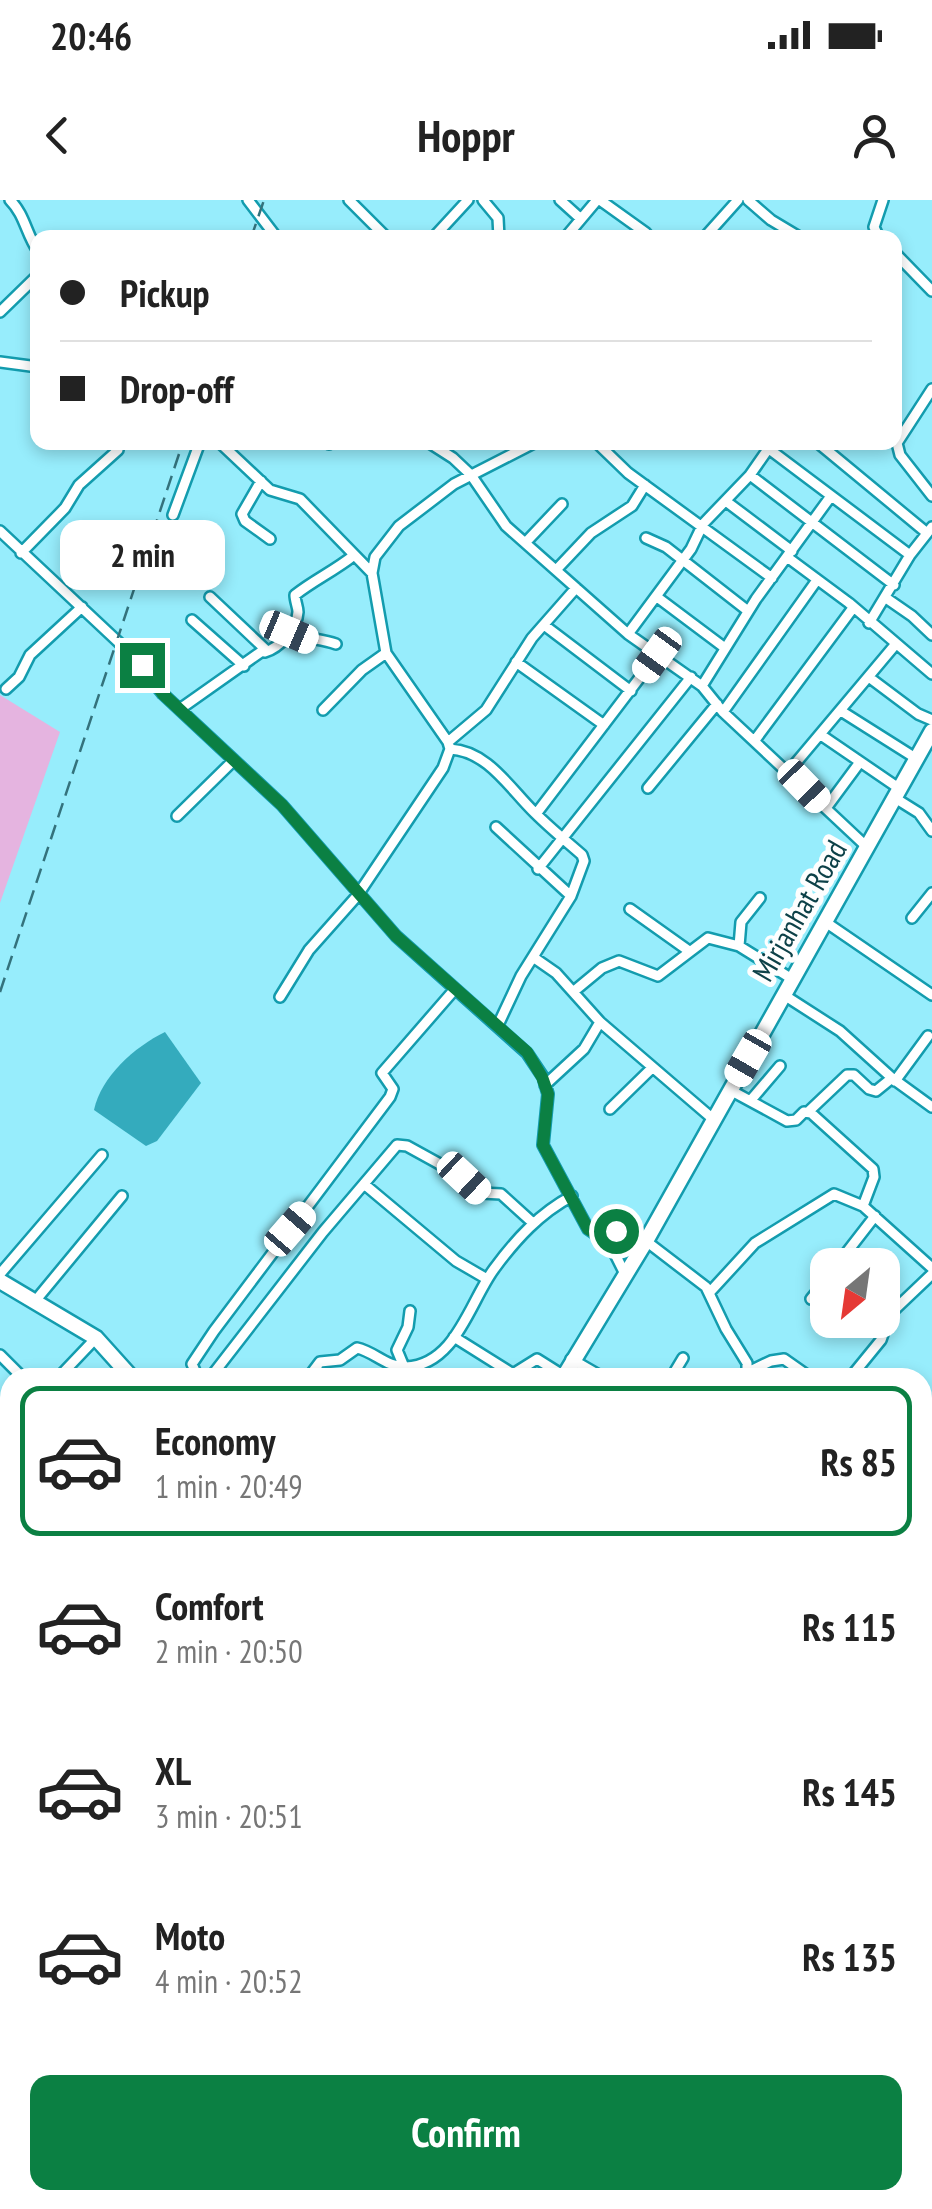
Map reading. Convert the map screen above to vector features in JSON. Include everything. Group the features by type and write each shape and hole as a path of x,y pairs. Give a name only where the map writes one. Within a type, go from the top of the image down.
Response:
{"main road":[{"name":"Mirjanhat Road","path":"568,1368 646,1241 824,920 924,752 932,730"},
{"path":"3,1280 96,1338 123,1368"}],"street":[{"path":"10,200 22,214 30,238"},
{"path":"248,200 269,230"},
{"path":"349,200 379,230"},
{"path":"440,230 468,200"},
{"path":"483,200 498,218 499,230"},
{"path":"560,200 581,219"},
{"path":"572,230 599,200 642,230"},
{"path":"711,230 738,200"},
{"path":"748,200 786,230"},
{"path":"875,230 883,200"},
{"path":"902,261 932,291"},
{"path":"0,312 30,284"},
{"path":"0,362 30,366"},
{"path":"902,437 932,389"},
{"path":"21,553 65,508 79,485 118,450"},
{"path":"173,515 197,450"},
{"path":"227,450 277,494 300,499 372,573"},
{"path":"441,450 471,475 502,520 628,634 702,686 720,708 868,848"},
{"path":"498,1026 533,957 571,896 584,861 504,778 473,755 449,745 386,653 372,573 375,557 399,526 471,475 520,450"},
{"path":"605,450 645,485 772,578"},
{"path":"628,634 683,560 702,527 768,450"},
{"path":"776,450 910,555"},
{"path":"827,450 929,530 869,623"},
{"path":"899,450 932,496"},
{"path":"750,475 894,585"},
{"path":"260,482 242,514 245,521 270,539"},
{"path":"556,570 591,532 632,506 645,485"},
{"path":"702,686 748,611 832,496"},
{"path":"726,502 895,645 930,669"},
{"path":"526,542 562,504"},
{"path":"0,530 142,665 163,694 282,805 357,896 396,936 527,1052 545,1085 548,1105 543,1145 588,1229 606,1240 626,1276"},
{"path":"646,538 666,547 748,611"},
{"path":"180,709 264,652 275,649 297,614 295,595 353,556"},
{"path":"648,788 720,708 817,580"},
{"path":"280,998 309,950 357,896 442,768 449,745 486,710 516,662 576,588"},
{"path":"210,597 264,646 264,652"},
{"path":"656,597 725,648"},
{"path":"886,598 932,635"},
{"path":"6,689 30,655 82,607"},
{"path":"755,740 852,608"},
{"path":"192,620 244,666"},
{"path":"544,625 631,691"},
{"path":"289,632 312,641 336,644"},
{"path":"790,771 895,645"},
{"path":"324,710 362,670 386,653"},
{"path":"536,814 657,655"},
{"path":"516,662 604,726"},
{"path":"538,869 691,677"},
{"path":"870,678 932,720"},
{"path":"841,710 924,752"},
{"path":"821,736 897,793 932,831"},
{"path":"177,816 233,761"},
{"path":"826,808 860,762"},
{"path":"496,828 571,896"},
{"path":"912,918 932,893"},
{"path":"739,946 742,922 760,898"},
{"path":"630,909 688,951"},
{"path":"824,920 932,996"},
{"path":"573,992 609,964 625,962 658,976 708,938 739,946 792,980"},
{"path":"533,957 556,973 600,1022 713,1119"},
{"path":"193,1368 275,1247 390,1097 393,1089 382,1074 456,989"},
{"path":"784,994 840,1031 894,1080 932,1107"},
{"path":"545,1085 584,1050 600,1022"},
{"path":"730,1090 786,1121 796,1120 847,1075 854,1075 872,1091 880,1089 894,1080 928,1036"},
{"path":"752,1100 780,1066"},
{"path":"610,1109 652,1068"},
{"path":"808,1112 872,1169 874,1177 863,1206"},
{"path":"218,1368 364,1184 401,1144 464,1178 480,1193 501,1194 533,1222"},
{"path":"0,1300 3,1280 102,1154"},
{"path":"364,1184 456,1261 487,1279"},
{"path":"710,1292 756,1242 831,1195 842,1195 863,1206 932,1271 890,1314 881,1340 858,1368"},
{"path":"36,1300 122,1196"},
{"path":"316,1368 320,1362 340,1360 357,1348 394,1366 433,1358 454,1337 487,1279 533,1222 572,1196"},
{"path":"850,1248 874,1216"},
{"path":"606,1240 620,1230 646,1241 710,1292 747,1368"},
{"path":"404,1367 397,1350 408,1328 410,1311"},
{"path":"454,1337 503,1368"},
{"path":"68,1368 96,1338"},
{"path":"676,1368 682,1358"},
{"path":"523,1368 537,1359 550,1368"},
{"path":"572,1359 587,1368"},
{"path":"759,1368 771,1361 784,1360 796,1368"}],"shaded area":[{"path":"0,695 60,732 0,903"},
{"path":"165,1032 201,1083 157,1141 146,1146 94,1110 104,1086 120,1064"}],"railway":[{"path":"254,230 264,200"},
{"path":"0,992 180,450"}],"route":[{"path":"142,665 163,694 282,805 357,896 396,936 527,1052 548,1094 543,1145 588,1229 606,1240 616,1231"}]}
